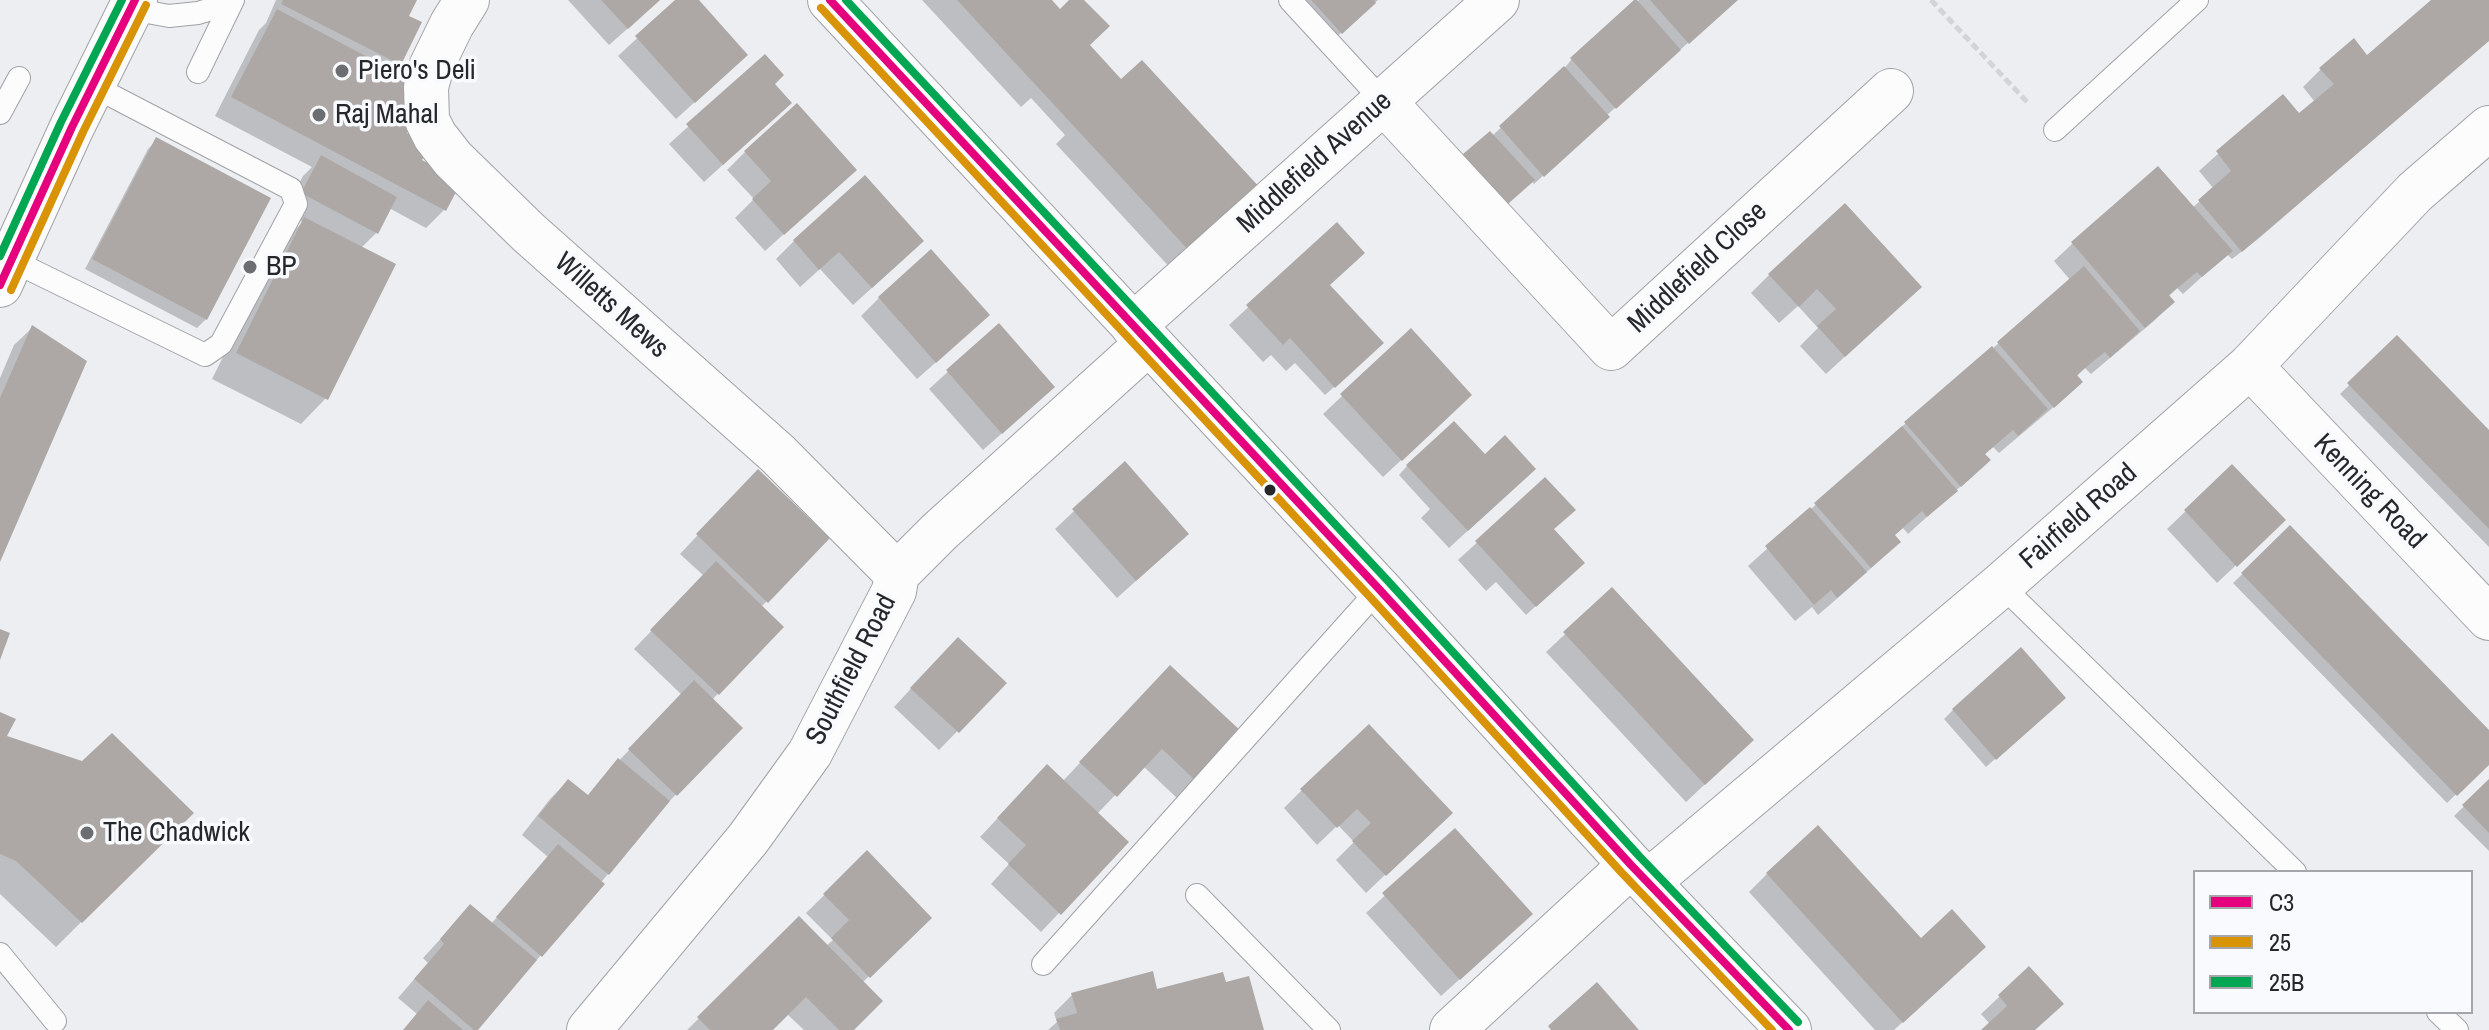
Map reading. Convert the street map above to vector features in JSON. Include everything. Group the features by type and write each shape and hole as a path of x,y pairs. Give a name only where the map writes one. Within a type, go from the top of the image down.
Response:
{"street":[{"name":"Willetts Mews","path":"467,0 432,65 426,87 427,120 435,136 453,159 519,223 778,454 897,574"},
{"path":"830,0 1379,589 1639,874 1789,1030"},
{"name":"Middlefield Avenue","path":"1141,335 1383,101 1497,0"},
{"path":"6,272 133,4"},
{"name":"Middlefield Close","path":"1383,101 1611,348 1891,91"},
{"name":"Fairfield Road","path":"1452,1030 1639,874 2001,585 2250,366 2415,192 2484,142"},
{"name":"Southfield Road","path":"589,1030 748,839 803,764 894,591 897,574 1141,335"},
{"name":"Kenning Road","path":"2250,366 2489,618"}],"lane":[{"path":"133,4 169,16 198,13 215,8 226,0"},
{"path":"198,72 233,0"},
{"path":"1290,0 1383,101"},
{"path":"2055,130 2197,0"},
{"path":"0,113 19,78"},
{"path":"6,272 205,355 221,344 296,204 291,189 93,86"},
{"path":"2001,585 2293,870"},
{"path":"1043,964 1379,589"},
{"path":"1197,895 1329,1030"},
{"path":"0,954 55,1021"},
{"path":"2440,1014 2457,1030"}],"path":[{"path":"1931,0 2055,130"}],"building":[{"path":"283,0 417,0 409,16 422,22 401,65 281,4"},
{"path":"601,0 660,0 628,29"},
{"path":"675,0 699,0 748,55 695,103 635,36"},
{"path":"957,0 1052,0 1060,9 1069,0 1084,0 1110,26 1090,45 1121,79 1142,60 1263,191 1193,255"},
{"path":"1311,0 1374,0 1376,3 1342,34"},
{"path":"1634,0 1681,50 1616,109 1570,58"},
{"path":"1650,0 1738,0 1689,44"},
{"path":"2431,0 2489,0 2489,41 2242,252 2198,200 2231,171 2216,151 2283,94 2299,113 2334,84 2319,68 2354,38 2367,55"},
{"path":"277,9 430,90 407,133 430,146 422,160 462,181 446,211 231,97"},
{"path":"765,54 784,75 775,84 792,103 723,165 686,124"},
{"path":"1564,66 1610,117 1544,177 1499,126"},
{"path":"797,103 857,170 784,235 752,199 771,181 744,151"},
{"path":"1490,131 1535,180 1500,211 1456,160"},
{"path":"156,137 271,198 207,320 92,259"},
{"path":"321,155 397,197 378,234 301,193"},
{"path":"2158,166 2233,251 2202,277 2197,272 2169,295 2175,302 2145,328 2071,242"},
{"path":"865,175 924,241 872,288 839,252 819,270 793,240"},
{"path":"1845,203 1922,287 1845,357 1817,326 1836,309 1817,289 1799,307 1768,274"},
{"path":"304,217 396,264 328,400 236,353"},
{"path":"1337,222 1365,253 1330,285 1384,343 1335,388 1290,338 1283,345 1246,305"},
{"path":"931,249 990,315 936,363 878,297"},
{"path":"2084,266 2140,331 2110,358 2105,352 2077,375 2083,382 2054,408 1997,342"},
{"path":"999,323 1055,387 1002,434 946,370"},
{"path":"32,325 87,361 0,562 0,398"},
{"path":"1411,328 1472,395 1402,461 1340,394"},
{"path":"2397,335 2489,430 2489,529 2347,383"},
{"path":"1992,346 2048,409 2018,436 2013,430 1985,454 1991,460 1961,487 1904,422"},
{"path":"1454,421 1485,454 1505,435 1536,469 1468,531 1406,465"},
{"path":"1902,426 1958,491 1927,517 1922,511 1895,535 1901,542 1871,568 1814,503"},
{"path":"1125,461 1189,534 1136,581 1072,509"},
{"path":"2232,464 2286,520 2237,567 2184,510"},
{"path":"758,469 830,538 768,603 696,534"},
{"path":"1545,477 1576,510 1554,529 1585,563 1536,607 1475,541"},
{"path":"1810,507 1867,572 1837,598 1831,590 1814,605 1765,546"},
{"path":"2290,525 2489,730 2489,765 2457,796 2241,573"},
{"path":"716,561 784,627 719,695 650,630"},
{"path":"1612,587 1754,740 1705,785 1563,632"},
{"path":"0,629 10,633 0,660"},
{"path":"958,637 1007,683 959,733 910,688"},
{"path":"2021,647 2066,698 1996,760 1952,709"},
{"path":"1170,665 1243,733 1197,782 1162,749 1117,797 1079,762"},
{"path":"694,680 743,728 677,796 628,749"},
{"name":"The Chadwick","path":"0,712 16,719 7,736 82,761 112,733 194,813 82,923 16,861 0,854"},
{"path":"1369,724 1453,813 1386,876 1352,841 1371,823 1357,809 1337,828 1300,789"},
{"path":"618,758 670,801 609,875 538,816 568,779 588,795"},
{"path":"1047,764 1129,842 1061,915 1008,864 1026,845 997,818"},
{"path":"2489,779 2489,833 2462,805"},
{"path":"1818,825 1921,938 1952,909 1986,947 1903,1023 1766,873"},
{"path":"1455,828 1533,914 1460,980 1382,893"},
{"path":"558,844 605,884 542,957 496,917"},
{"path":"867,850 932,918 870,978 831,938 849,920 823,894"},
{"path":"470,904 537,960 478,1030 474,1030 414,979 444,944 440,939"},
{"path":"799,916 883,1001 854,1030 839,1030 806,997 773,1030 710,1030 697,1017"},
{"path":"2029,966 2064,1004 2035,1030 1981,1030 2007,1006 1998,995"},
{"path":"1153,971 1157,989 1223,972 1226,982 1249,976 1264,1030 1060,1030 1056,1019 1077,1013 1071,993"},
{"path":"1597,982 1639,1030 1551,1030 1548,1026"},
{"path":"428,1000 463,1030 403,1030"}],"transit line":[{"name":"25B","path":"0,256 61,122 122,0"},
{"name":"C3","path":"0,285 72,127 135,0"},
{"name":"C3","path":"830,0 1379,589 1631,865 1789,1030"},
{"name":"25B","path":"846,0 1388,581 1640,857 1798,1022"},
{"name":"25","path":"11,290 83,132 146,5"},
{"name":"25","path":"821,8 1370,597 1622,873 1772,1030"}],"place":[{"name":"Piero's Deli","path":"342,71"},
{"name":"Raj Mahal","path":"319,115"},
{"name":"BP","path":"250,267"},
{"name":"The Chadwick","path":"87,833"}]}
